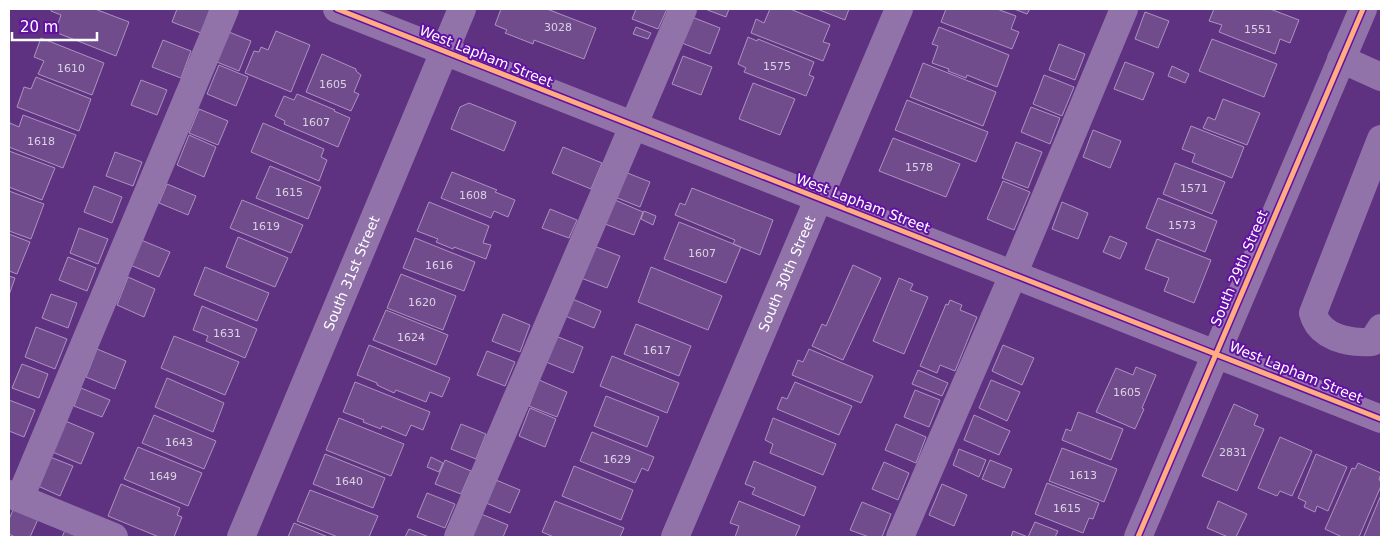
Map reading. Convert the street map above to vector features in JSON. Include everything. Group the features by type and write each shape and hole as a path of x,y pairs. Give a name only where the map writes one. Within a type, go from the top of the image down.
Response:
{"street":[{"path":"114,537 15,496 225,9"},
{"name":"West Lapham Street","path":"337,9 634,127 1216,352 1381,418"},
{"name":"South 31st Street","path":"241,537 462,9"},
{"path":"458,537 683,9"},
{"name":"South 30th Street","path":"675,537 899,9"},
{"path":"900,537 1013,275 1124,9"},
{"name":"South 29th Street","path":"1138,537 1363,9"},
{"path":"1341,59 1381,77"},
{"path":"1381,139 1313,314 1318,325 1334,336 1355,342 1372,342 1381,328"}],"building":[{"path":"51,9 95,9 129,22 116,56 55,32 61,15 51,11"},
{"path":"177,9 210,9 201,33 172,22"},
{"path":"501,9 547,9 596,28 584,59 534,40 533,44 505,33 507,30 495,25"},
{"path":"636,9 667,9 658,29 632,19"},
{"path":"705,9 729,9 726,17"},
{"path":"770,9 790,9 830,25 823,42 830,44 823,61 751,33 756,19 764,23"},
{"path":"817,9 849,9 845,20"},
{"path":"946,9 997,9 1016,16 1011,29 1019,32 1012,49 941,22"},
{"path":"1014,9 1030,9 1027,14"},
{"path":"1214,9 1270,9 1299,20 1290,43 1280,39 1275,54 1219,32 1222,25 1209,21"},
{"path":"1145,12 1169,21 1158,48 1135,39"},
{"path":"692,17 720,28 710,54 682,43"},
{"path":"636,27 651,33 648,39 633,34"},
{"path":"939,27 1009,55 997,87 967,75 966,78 932,63 938,46 932,44"},
{"path":"276,31 310,45 291,92 245,73 254,51 259,52 261,47 268,50"},
{"path":"229,32 251,41 239,71 217,62"},
{"path":"748,37 757,41 758,39 814,62 809,75 814,77 806,96 744,72 746,68 738,64"},
{"path":"41,38 104,63 92,95 38,74 44,61 34,57"},
{"path":"1212,39 1277,64 1264,97 1199,71"},
{"path":"163,40 191,51 181,78 152,67"},
{"path":"1059,44 1085,54 1075,80 1049,70"},
{"path":"322,54 356,69 361,75 354,92 359,94 351,111 306,92"},
{"path":"683,56 712,67 701,95 672,84"},
{"path":"1125,62 1154,73 1143,100 1114,89"},
{"path":"923,63 996,92 983,126 910,97"},
{"path":"219,65 248,77 236,106 207,94"},
{"path":"1172,66 1189,74 1185,83 1168,76"},
{"path":"1044,75 1074,87 1062,116 1033,104"},
{"path":"36,77 91,99 79,131 17,107 24,87 31,89"},
{"path":"141,80 167,90 157,115 131,105"},
{"path":"753,83 795,99 780,135 739,119"},
{"path":"297,94 350,118 338,147 284,124 285,121 275,116 284,96 294,100"},
{"path":"1223,99 1260,113 1247,145 1203,128 1208,117 1215,120"},
{"path":"907,100 988,132 976,162 895,130"},
{"path":"469,103 516,122 504,151 451,129 460,107"},
{"path":"1031,107 1060,118 1050,144 1021,132"},
{"path":"199,109 228,121 218,145 189,133"},
{"path":"23,115 76,135 63,168 9,147 10,123 19,127"},
{"path":"263,123 324,149 321,157 327,160 319,181 251,152"},
{"path":"1191,126 1244,147 1232,178 1192,162 1195,154 1182,149"},
{"path":"1093,130 1121,141 1110,168 1083,157"},
{"path":"189,135 216,147 204,177 177,165"},
{"path":"893,138 960,164 946,197 879,171"},
{"path":"1016,142 1042,152 1028,188 1002,178"},
{"path":"563,147 602,163 591,189 552,173"},
{"path":"9,151 55,168 42,200 9,187"},
{"path":"115,152 142,162 133,186 106,176"},
{"path":"1175,163 1225,182 1212,214 1163,194"},
{"path":"270,166 321,187 308,219 256,198"},
{"path":"452,172 497,190 495,192 515,200 508,217 494,211 491,218 441,198"},
{"path":"625,172 650,182 640,207 615,197"},
{"path":"1003,181 1030,192 1014,230 987,219"},
{"path":"167,184 196,196 188,215 159,203"},
{"path":"94,186 122,197 112,223 84,212"},
{"path":"692,188 773,220 760,255 733,244 735,240 675,215 680,203 685,205"},
{"path":"9,191 44,204 31,239 9,231"},
{"path":"1158,198 1217,221 1205,252 1146,228"},
{"path":"242,200 303,225 291,253 230,228"},
{"path":"615,200 643,212 634,235 605,224"},
{"path":"429,202 489,226 483,243 491,245 486,259 454,247 453,249 436,242 438,239 417,231"},
{"path":"1062,202 1088,213 1078,239 1052,229"},
{"path":"550,209 577,220 569,238 542,228"},
{"path":"644,211 656,216 653,225 641,219"},
{"path":"679,222 741,247 726,283 664,259"},
{"path":"79,228 108,239 98,264 70,253"},
{"path":"9,234 30,242 17,274 9,271"},
{"path":"1110,236 1127,243 1120,259 1103,252"},
{"path":"238,237 288,258 275,287 226,267"},
{"path":"415,238 475,262 464,291 403,268"},
{"path":"1157,239 1211,260 1194,303 1164,291 1169,278 1145,269"},
{"path":"141,240 170,252 159,277 130,265"},
{"path":"594,246 620,256 607,288 581,278"},
{"path":"68,257 96,268 87,291 59,280"},
{"path":"853,265 881,278 843,360 812,346 822,324 826,326"},
{"path":"205,267 269,293 257,321 194,295"},
{"path":"651,267 722,296 708,330 638,302"},
{"path":"401,274 456,296 443,330 387,308"},
{"path":"9,276 15,278 9,295"},
{"path":"128,277 155,289 144,317 117,305"},
{"path":"899,278 913,284 910,290 928,297 904,354 873,341"},
{"path":"51,294 77,303 68,328 42,318"},
{"path":"570,298 601,311 594,328 563,315"},
{"path":"950,300 962,305 960,310 977,317 955,371 940,365 937,373 920,366 946,304 948,305"},
{"path":"202,306 257,329 245,358 206,341 208,336 193,330"},
{"path":"386,310 448,335 436,365 373,340"},
{"path":"503,314 530,325 520,352 492,341"},
{"path":"636,324 691,346 679,376 624,354"},
{"path":"36,327 67,339 55,369 25,357"},
{"path":"174,336 239,362 225,395 161,368"},
{"path":"556,336 583,347 573,373 546,362"},
{"path":"369,345 450,378 442,397 430,392 426,402 396,390 394,393 377,385 377,383 357,375"},
{"path":"1003,345 1034,358 1022,385 992,371"},
{"path":"97,349 126,361 115,389 86,377"},
{"path":"809,349 873,376 861,403 792,375 798,360 803,362"},
{"path":"487,351 515,362 505,386 477,375"},
{"path":"612,356 679,383 667,413 600,386"},
{"path":"22,364 48,374 39,398 12,388"},
{"path":"1136,367 1156,375 1135,429 1096,412 1116,368 1133,375"},
{"path":"918,370 948,383 942,396 912,384"},
{"path":"167,378 224,403 213,432 155,407"},
{"path":"539,380 567,392 557,417 529,406"},
{"path":"991,380 1020,392 1007,421 979,408"},
{"path":"355,382 430,412 423,430 411,425 406,436 382,426 381,429 343,412"},
{"path":"795,382 852,406 839,435 777,409 782,397 787,399"},
{"path":"81,388 110,400 102,417 74,406"},
{"path":"915,390 940,400 929,427 904,417"},
{"path":"606,396 659,417 647,447 594,426"},
{"path":"9,400 35,410 24,437 9,431"},
{"path":"1234,404 1258,415 1254,425 1264,429 1237,491 1202,476"},
{"path":"530,408 556,419 545,447 519,436"},
{"path":"1078,412 1123,429 1111,460 1062,440 1066,429 1071,431"},
{"path":"154,415 216,441 204,469 142,443"},
{"path":"974,415 1010,431 999,455 964,440"},
{"path":"339,418 404,444 391,476 326,450"},
{"path":"773,418 836,444 823,475 770,453 773,444 765,440"},
{"path":"63,420 94,433 81,464 50,451"},
{"path":"461,424 486,434 476,459 451,449"},
{"path":"896,424 926,437 916,463 885,450"},
{"path":"592,432 654,457 648,471 642,468 635,483 580,461"},
{"path":"1280,437 1312,451 1292,496 1280,491 1277,496 1258,488"},
{"path":"138,447 202,473 188,506 124,479"},
{"path":"1062,448 1117,469 1104,502 1049,481"},
{"path":"959,449 986,460 979,477 953,465"},
{"path":"325,454 385,478 373,508 313,484"},
{"path":"1316,454 1347,467 1328,511 1317,506 1315,512 1304,507 1306,502 1298,498"},
{"path":"50,457 73,466 60,496 38,486"},
{"path":"431,457 443,463 439,472 427,467"},
{"path":"445,460 471,471 461,494 435,484"},
{"path":"990,460 1012,469 1004,488 982,479"},
{"path":"754,461 816,487 804,516 752,494 755,488 745,484"},
{"path":"884,462 909,473 898,500 872,489"},
{"path":"1358,463 1381,473 1379,480 1381,481 1381,486 1359,537 1342,537 1325,529 1352,468 1355,469"},
{"path":"574,466 633,490 621,520 562,496"},
{"path":"496,480 520,490 510,513 486,503"},
{"path":"1047,483 1099,503 1093,519 1089,518 1083,533 1035,514"},
{"path":"121,484 180,508 177,515 182,517 174,537 159,537 108,516"},
{"path":"942,484 967,495 954,526 929,515"},
{"path":"310,490 378,516 369,537 338,537 297,521"},
{"path":"427,493 455,504 445,528 417,517"},
{"path":"1381,495 1381,537 1366,537 1364,536"},
{"path":"555,501 624,528 620,537 554,537 542,532"},
{"path":"739,501 800,526 795,537 735,537 739,526 730,523"},
{"path":"1218,501 1247,514 1236,537 1228,537 1207,528"},
{"path":"862,502 891,514 882,537 869,537 850,530"},
{"path":"15,506 39,517 30,537 15,537 9,534 9,519"},
{"path":"481,514 508,525 503,537 472,537"},
{"path":"1035,522 1058,531 1055,537 1028,537"},
{"path":"294,523 328,537 288,537"},
{"path":"66,528 86,537 62,537"},
{"path":"409,529 429,537 405,537"},
{"path":"1013,531 1028,537 1011,537"}],"cycle path":[{"path":"337,9 1381,419"},
{"path":"1138,537 1363,9"}]}
